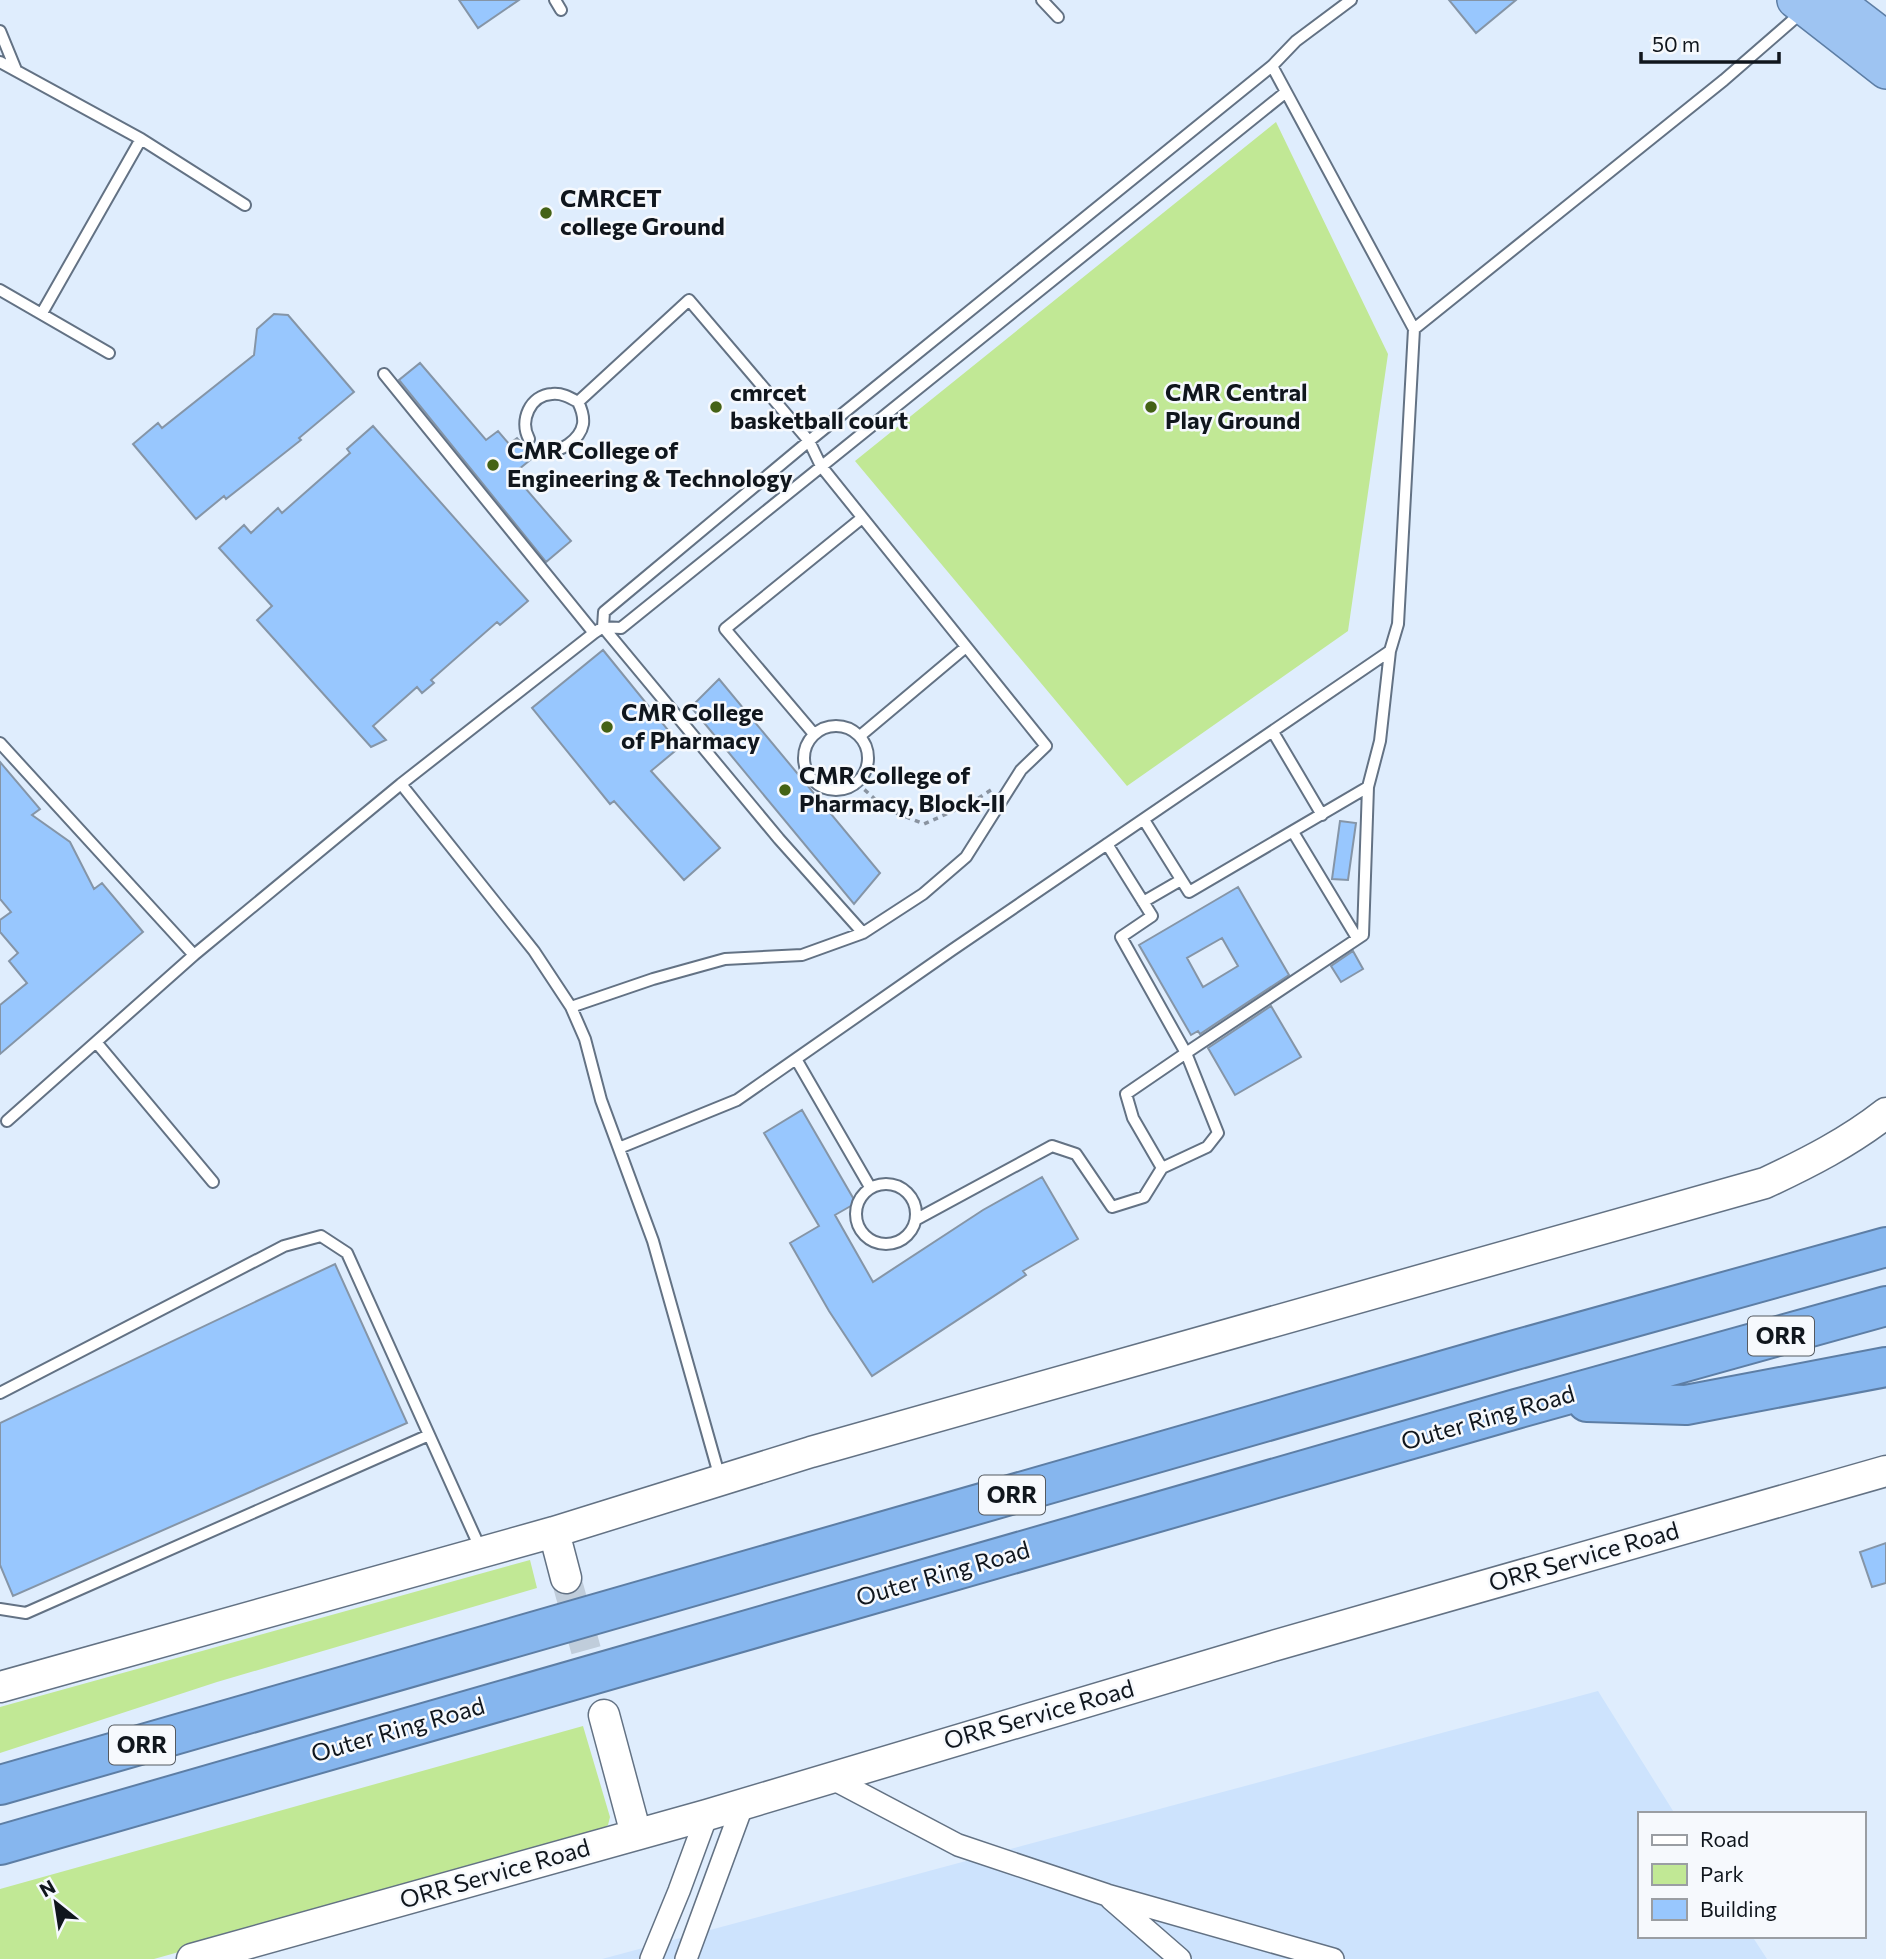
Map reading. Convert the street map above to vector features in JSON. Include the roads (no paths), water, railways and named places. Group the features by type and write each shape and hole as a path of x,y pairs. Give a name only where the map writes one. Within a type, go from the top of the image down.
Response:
{"highway":[{"path":"1812,3 1886,39"},
{"path":"1812,3 1886,71"},
{"name":"ORR","path":"0,1785 1501,1354 1886,1247"},
{"name":"Outer Ring Road","path":"0,1845 1886,1306"},
{"path":"1546,1401 1686,1405 1886,1367"}],"main road":[{"path":"0,1687 482,1553 863,1437 1765,1183 1858,1135 1886,1113"},
{"name":"ORR Service Road","path":"192,1959 707,1815 1273,1646 1886,1471"},
{"path":"554,1532 566,1578"},
{"path":"604,1715 636,1834"}],"street":[{"path":"829,1777 958,1845 1107,1895 1333,1959"},
{"path":"686,1959 743,1804"},
{"path":"651,1959 707,1815"},
{"path":"1107,1895 1180,1959"}],"lane":[{"path":"1042,0 1058,17"},
{"path":"599,630 604,612 809,441 1272,66 1296,41 1351,0"},
{"path":"1414,329 1724,80 1812,3"},
{"path":"0,31 16,70"},
{"path":"0,62 141,139 245,205"},
{"path":"1162,1168 1133,1118 1126,1094 1363,934 1368,787 1380,741 1390,651 1398,624 1414,329 1272,66"},
{"path":"8,1121 194,955 401,784 599,630 621,628 1286,92"},
{"path":"42,313 141,139"},
{"path":"0,290 109,353"},
{"path":"571,1007 653,979 725,959 802,955 863,933 923,894 966,857 1021,770 1046,746 821,466 809,441 689,300 578,402"},
{"path":"384,374 599,630 863,933"},
{"path":"529,439 523,424 526,414 541,398 549,393 565,394 578,402 583,423 579,433 562,448 553,452 545,451"},
{"path":"814,734 725,629 862,518"},
{"path":"860,736 966,647"},
{"path":"619,1148 737,1100 1390,651"},
{"path":"829,726 845,727 860,736 867,751 866,768 857,783 841,790 825,789 811,780 804,765 805,748 814,734 829,726"},
{"path":"1273,732 1322,815"},
{"path":"0,743 194,955"},
{"path":"401,784 534,951 571,1007 585,1039 601,1100 653,1241 721,1480"},
{"path":"1144,820 1189,892 1368,787"},
{"path":"1293,832 1357,938"},
{"path":"917,1219 915,1201 904,1188 887,1183 870,1187 858,1200 855,1218 862,1234 877,1244 894,1244 909,1234 917,1219 1052,1146 1076,1154 1112,1207 1144,1197 1162,1168 1207,1147 1218,1133 1186,1053 1121,937 1152,915 1107,844"},
{"path":"1143,902 1181,880"},
{"path":"96,1042 213,1182"},
{"path":"796,1059 870,1187"},
{"path":"0,1393 284,1246 321,1236 347,1253 482,1553"},
{"path":"0,1609 26,1613 429,1435"}],"tunnel":[{"path":"566,1578 604,1715"}],"place":[{"name":"CMRCET college Ground","path":"546,213"},
{"name":"cmrcet basketball court","path":"716,407"},
{"name":"CMR Central Play Ground","path":"1151,407"},
{"name":"CMR College of Engineering & Technology","path":"493,465"},
{"name":"CMR College of Pharmacy","path":"607,727"},
{"name":"CMR College of Pharmacy, Block-II","path":"785,790"}]}
